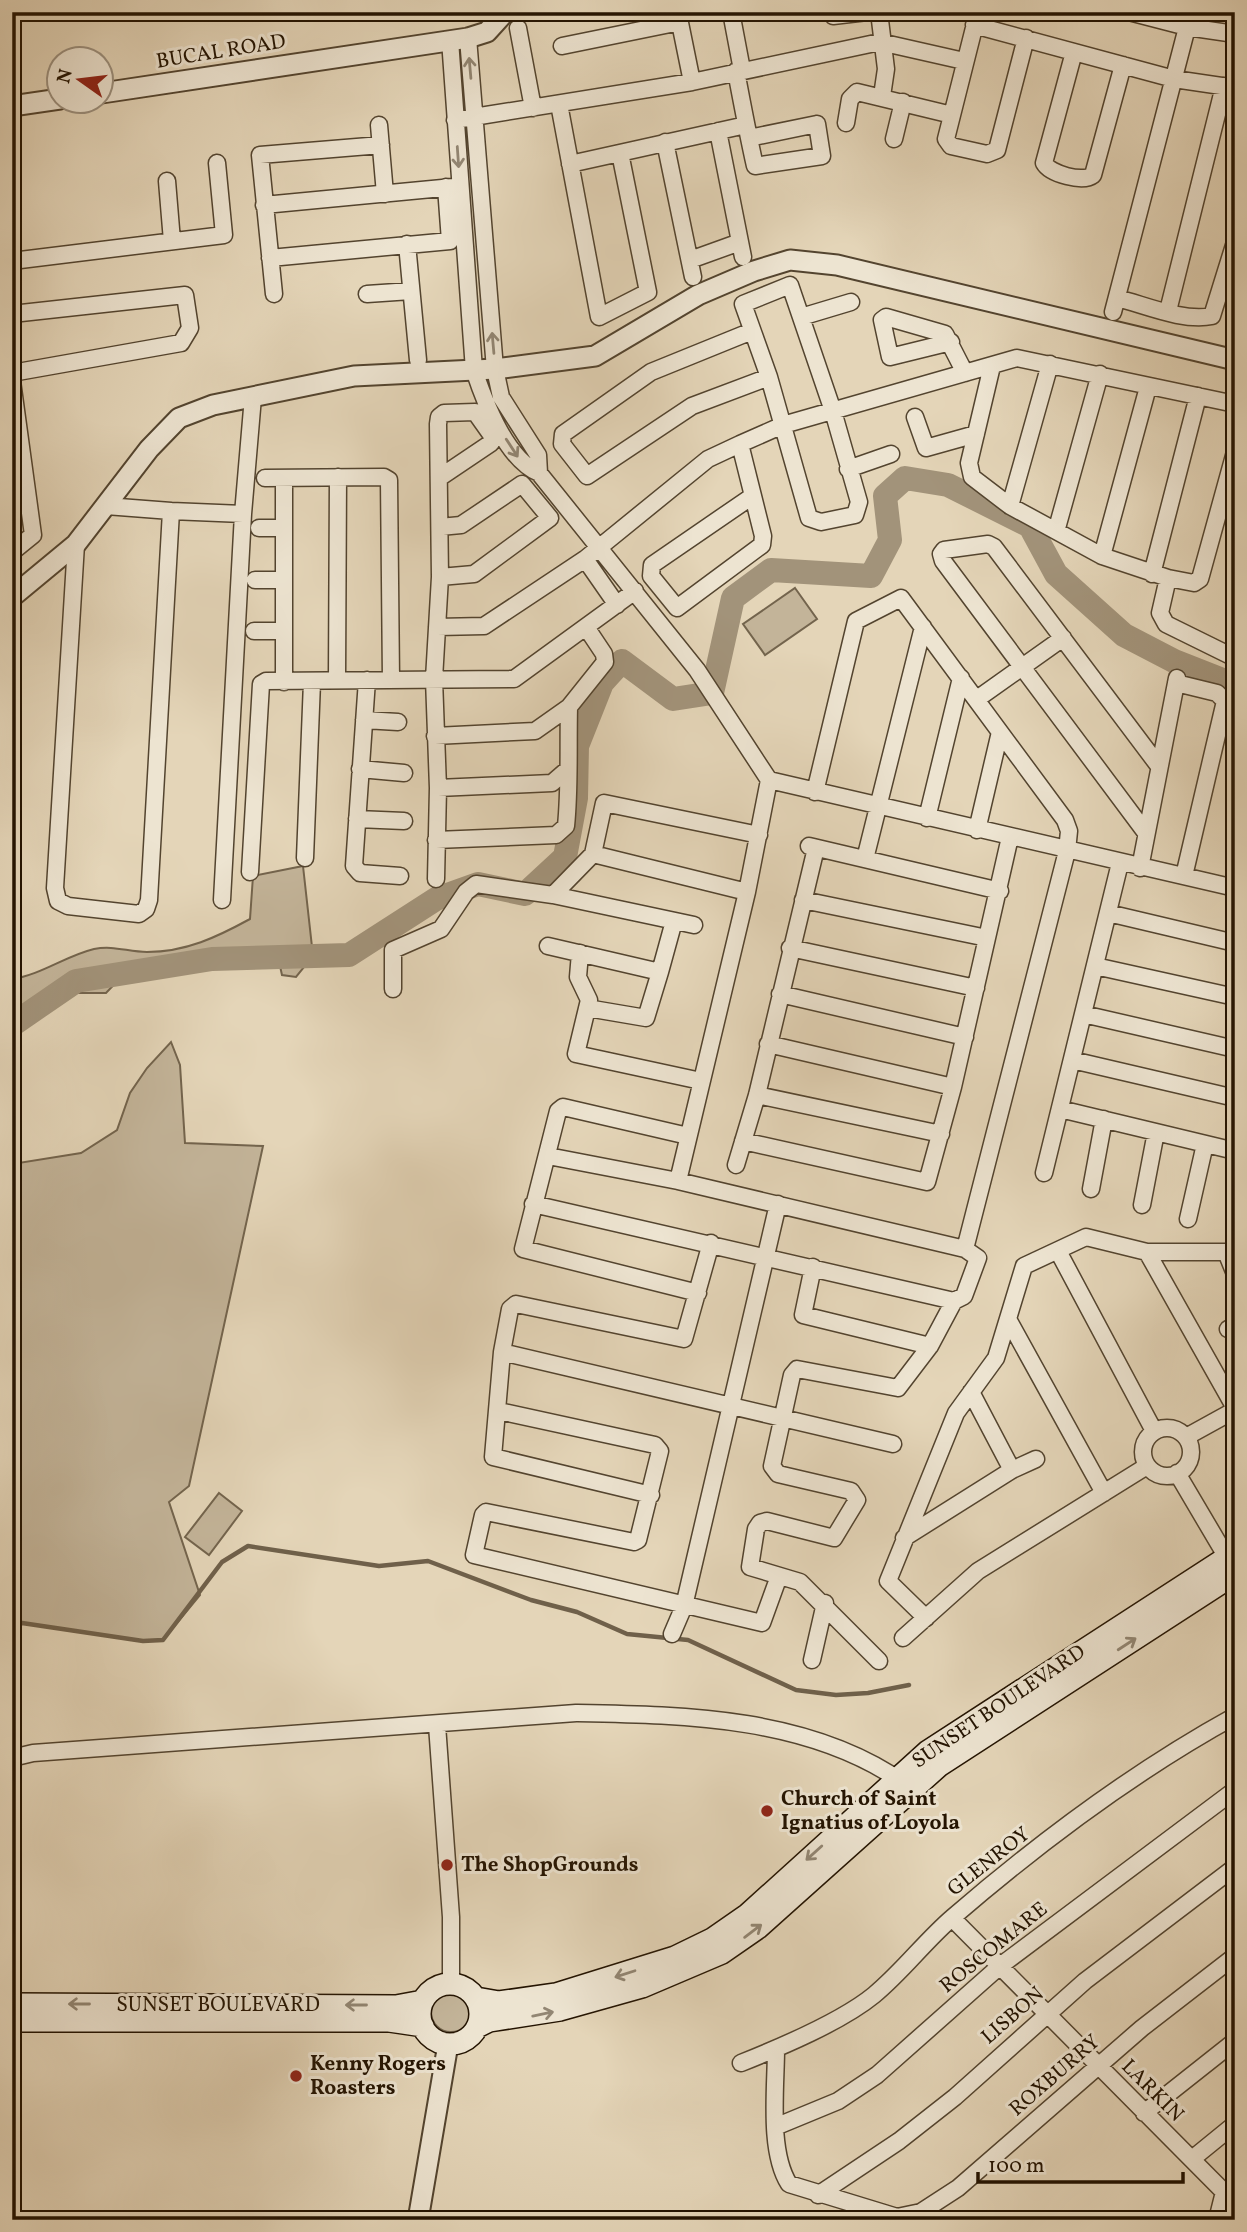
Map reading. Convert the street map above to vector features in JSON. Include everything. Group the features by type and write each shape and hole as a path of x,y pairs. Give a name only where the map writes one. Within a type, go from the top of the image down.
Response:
{"main road":[{"name":"SUNSET BOULEVARD","path":"477,2027 489,2021 560,2010 632,1990 682,1973 722,1953 758,1928 905,1783 928,1751 1232,1568"},
{"name":"SUNSET BOULEVARD","path":"476,1998 499,2002 556,1994 675,1957 712,1939 748,1914 905,1783"},
{"path":"451,1984 465,1988 476,1998 480,2012 477,2027 468,2038 449,2044 433,2039 423,2026 420,2013 423,2001 432,1990 451,1984"},
{"name":"SUNSET BOULEVARD","path":"12,2004 396,2006 423,2001"},
{"name":"SUNSET BOULEVARD","path":"12,2021 396,2021 423,2026"}],"street":[{"name":"BUCAL ROAD","path":"116,91 459,39 488,32 505,12"},
{"path":"570,164 718,131 748,131 817,124 822,156 755,166 748,131 731,12"},
{"path":"832,12 833,16 867,12"},
{"path":"878,12 886,72 883,96"},
{"path":"1134,13 1189,20 1235,34"},
{"path":"562,46 679,17 692,82"},
{"path":"1026,38 997,150 988,154 947,144 964,61 976,19 1026,38 1174,79 1229,87 1168,311"},
{"path":"1189,20 1115,305 1204,318 1212,316 1235,242"},
{"path":"518,28 533,108"},
{"path":"459,39 474,118 495,369 501,397 538,455 539,473"},
{"path":"270,258 450,240 459,39"},
{"path":"455,120 692,82 880,42 964,61"},
{"path":"1074,52 1044,163 1049,170 1083,179 1093,174 1123,65"},
{"path":"846,123 848,104 854,93 883,96 952,115"},
{"path":"12,106 46,101"},
{"path":"894,139 903,102"},
{"path":"559,104 599,317 648,292 620,153"},
{"path":"379,125 385,194"},
{"path":"665,142 691,268 741,249 718,131"},
{"path":"274,294 260,155 381,145"},
{"path":"12,261 224,235 217,163"},
{"path":"167,181 172,241"},
{"path":"264,205 480,184"},
{"path":"453,187 474,370 485,403 525,467 539,473 697,670 769,780 1140,868 1235,887"},
{"path":"407,244 418,360"},
{"path":"12,597 76,544 149,449 179,418 213,405 354,376 495,369 595,356 698,295 790,260 837,265 1235,360"},
{"path":"790,285 833,411 859,502 855,515 814,522 809,517 769,377 752,331 743,304 790,285"},
{"path":"368,294 411,291"},
{"path":"12,314 185,295 190,327 181,344 12,373"},
{"path":"801,317 851,302"},
{"path":"752,331 651,372 563,435 562,444 587,476 692,406 769,377"},
{"path":"951,342 965,373"},
{"path":"438,627 484,626 585,559 708,459 740,444 783,425 1017,358 1235,404"},
{"path":"1010,506 1050,364"},
{"path":"992,366 969,463 972,477 1010,506 1057,528 1102,556 1160,576 1194,583 1200,579 1235,452"},
{"path":"1057,528 1100,374"},
{"path":"12,381 19,483 33,535 12,552"},
{"path":"1102,556 1148,387"},
{"path":"1198,396 1160,576 1160,613 1166,624 1235,658"},
{"path":"222,900 243,514 253,397"},
{"path":"436,879 438,788 434,679 440,577 439,478 439,417 444,413 475,412 492,436 491,443 439,478"},
{"path":"915,417 926,448 976,434"},
{"path":"740,444 751,497 764,536 762,545 677,608 651,576 652,565 751,497"},
{"path":"848,469 891,453"},
{"path":"337,680 338,477"},
{"path":"265,478 384,477 389,480 391,680"},
{"path":"284,478 284,682"},
{"path":"440,527 461,525 522,484 550,519"},
{"path":"106,506 243,514"},
{"path":"440,577 474,574 550,519 569,510"},
{"path":"76,544 55,888 58,901 68,906 139,914 146,909 149,900 171,511"},
{"path":"259,528 284,528"},
{"path":"1146,833 943,561 941,554 944,550 988,544 994,547 1158,765"},
{"path":"585,559 617,605"},
{"path":"255,580 284,580"},
{"path":"250,872 261,684 266,681 514,679 635,591"},
{"path":"815,792 856,621 901,597 1065,820 1069,831 1067,851 965,1249"},
{"path":"435,736 535,731 569,707 605,662 604,654 586,627"},
{"path":"865,859 923,627"},
{"path":"254,631 284,631"},
{"path":"977,699 1063,638"},
{"path":"927,818 961,678"},
{"path":"367,680 356,871 400,876"},
{"path":"1140,868 1176,680 1217,693 1225,701 1184,876"},
{"path":"305,858 312,682"},
{"path":"436,840 556,835 566,827 570,785 567,770 569,707"},
{"path":"364,720 398,722"},
{"path":"977,830 1000,732"},
{"path":"360,769 404,773"},
{"path":"438,788 552,783 567,770"},
{"path":"678,1181 747,892 769,780"},
{"path":"553,895 593,853 604,803 759,835"},
{"path":"357,819 404,821"},
{"path":"743,1141 922,1183 931,1177 1000,891 1010,837"},
{"path":"736,1165 757,1095 803,900 811,846 1000,891"},
{"path":"593,853 747,892"},
{"path":"1044,1173 1120,863"},
{"path":"393,989 393,950 441,929 476,884 553,895 694,925"},
{"path":"803,900 987,938"},
{"path":"1108,913 1235,943"},
{"path":"587,1008 646,1018 674,921"},
{"path":"548,946 660,972"},
{"path":"790,948 976,988"},
{"path":"580,953 578,977 588,994 576,1054 701,1081"},
{"path":"1095,966 1235,997"},
{"path":"780,995 965,1037"},
{"path":"1083,1014 1235,1049"},
{"path":"768,1044 953,1087"},
{"path":"1072,1060 1235,1098"},
{"path":"757,1095 941,1134"},
{"path":"688,1136 563,1107 558,1111 533,1204 524,1251 698,1293"},
{"path":"1060,1109 1235,1151"},
{"path":"1091,1189 1104,1119"},
{"path":"1142,1205 1156,1132"},
{"path":"1188,1219 1205,1144"},
{"path":"533,1204 954,1300 964,1296 978,1258 965,1249 778,1204 548,1156"},
{"path":"672,1634 684,1606 778,1204"},
{"path":"926,1618 888,1581 956,1413 996,1358 1024,1266 1086,1237 1147,1252 1230,1252 1235,1274"},
{"path":"651,1495 496,1460 493,1457 502,1352 512,1305 684,1339 710,1243"},
{"path":"1058,1251 1154,1431"},
{"path":"1147,1252 1235,1409 1186,1437"},
{"path":"813,1267 803,1315 930,1346"},
{"path":"879,1661 825,1603 800,1582 751,1567 756,1529 760,1523 767,1521 834,1538 857,1500 851,1491 775,1471 772,1466 792,1375 797,1369 898,1388 930,1346 954,1300"},
{"path":"1008,1318 1104,1493"},
{"path":"502,1352 893,1444"},
{"path":"971,1392 1012,1470"},
{"path":"499,1411 658,1446 660,1451 641,1536 634,1542 486,1512 473,1552 478,1557 762,1623 779,1576"},
{"path":"1175,1429 1186,1437 1191,1457 1177,1474 1164,1476 1147,1466 1144,1443 1154,1431 1175,1429"},
{"path":"904,1538 1012,1470 1036,1459"},
{"path":"903,1638 978,1571 1147,1466"},
{"path":"1177,1474 1232,1568"},
{"path":"812,1660 825,1603"},
{"path":"12,1758 33,1753 576,1713 699,1719 759,1726 807,1738 860,1757 905,1783"},
{"name":"GLENROY","path":"741,2063 776,2049 872,1997 952,1918 1104,1800 1194,1739 1235,1716"},
{"path":"437,1725 450,1904 451,1984"},
{"name":"ROSCOMARE","path":"775,2127 838,2101 877,2075 1000,1966 1235,1790"},
{"name":"LISBON","path":"818,2195 899,2141 955,2097 1048,2013 1149,1931 1235,1867"},
{"name":"LARKIN","path":"952,1918 1229,2197"},
{"name":"ROXBURRY","path":"818,2195 834,2197 897,2217 921,2212 958,2188 1097,2066 1210,1973 1235,1956"},
{"path":"1143,2113 1235,2040"},
{"path":"418,2220 427,2182 449,2044"},
{"path":"776,2049 775,2127 782,2173 789,2185 818,2195"},
{"path":"1192,2159 1235,2124"},
{"path":"425,2220 427,2182"},
{"path":"1217,2220 1229,2197"}],"shaded area":[{"path":"795,588 817,619 765,655 743,624"},
{"path":"303,866 313,956 296,977 282,975 278,957 212,959 125,973 106,993 57,993 12,1025 12,979 33,974 94,949 161,951 201,942 250,919 253,876"},
{"path":"171,1042 180,1065 185,1143 263,1146 189,1486 169,1502 200,1595 163,1640 142,1641 22,1623 12,1627 12,1164 81,1153 117,1130 130,1093 147,1068"},
{"path":"219,1493 242,1511 209,1555 185,1537"},
{"path":"451,1992 465,1998 471,2012 465,2026 451,2032 437,2026 431,2012 437,1998"}],"waterway":[{"path":"12,1025 76,981 212,959 349,955 436,899 478,884 525,894 565,857 576,798 577,746 602,683 622,661 673,699 712,693 733,598 771,570 871,576 890,540 885,496 905,478 948,485 1030,526 1056,574 1124,635 1174,661 1235,685"},
{"path":"12,1627 22,1623 143,1641 163,1640 222,1562 248,1546 379,1566 428,1561 531,1600 577,1612 627,1634 688,1640 796,1690 836,1695 868,1693 909,1685"}],"place":[{"name":"Church of Saint Ignatius of Loyola","path":"767,1811"},
{"name":"The ShopGrounds","path":"447,1865"},
{"name":"Kenny Rogers Roasters","path":"296,2076"}]}
